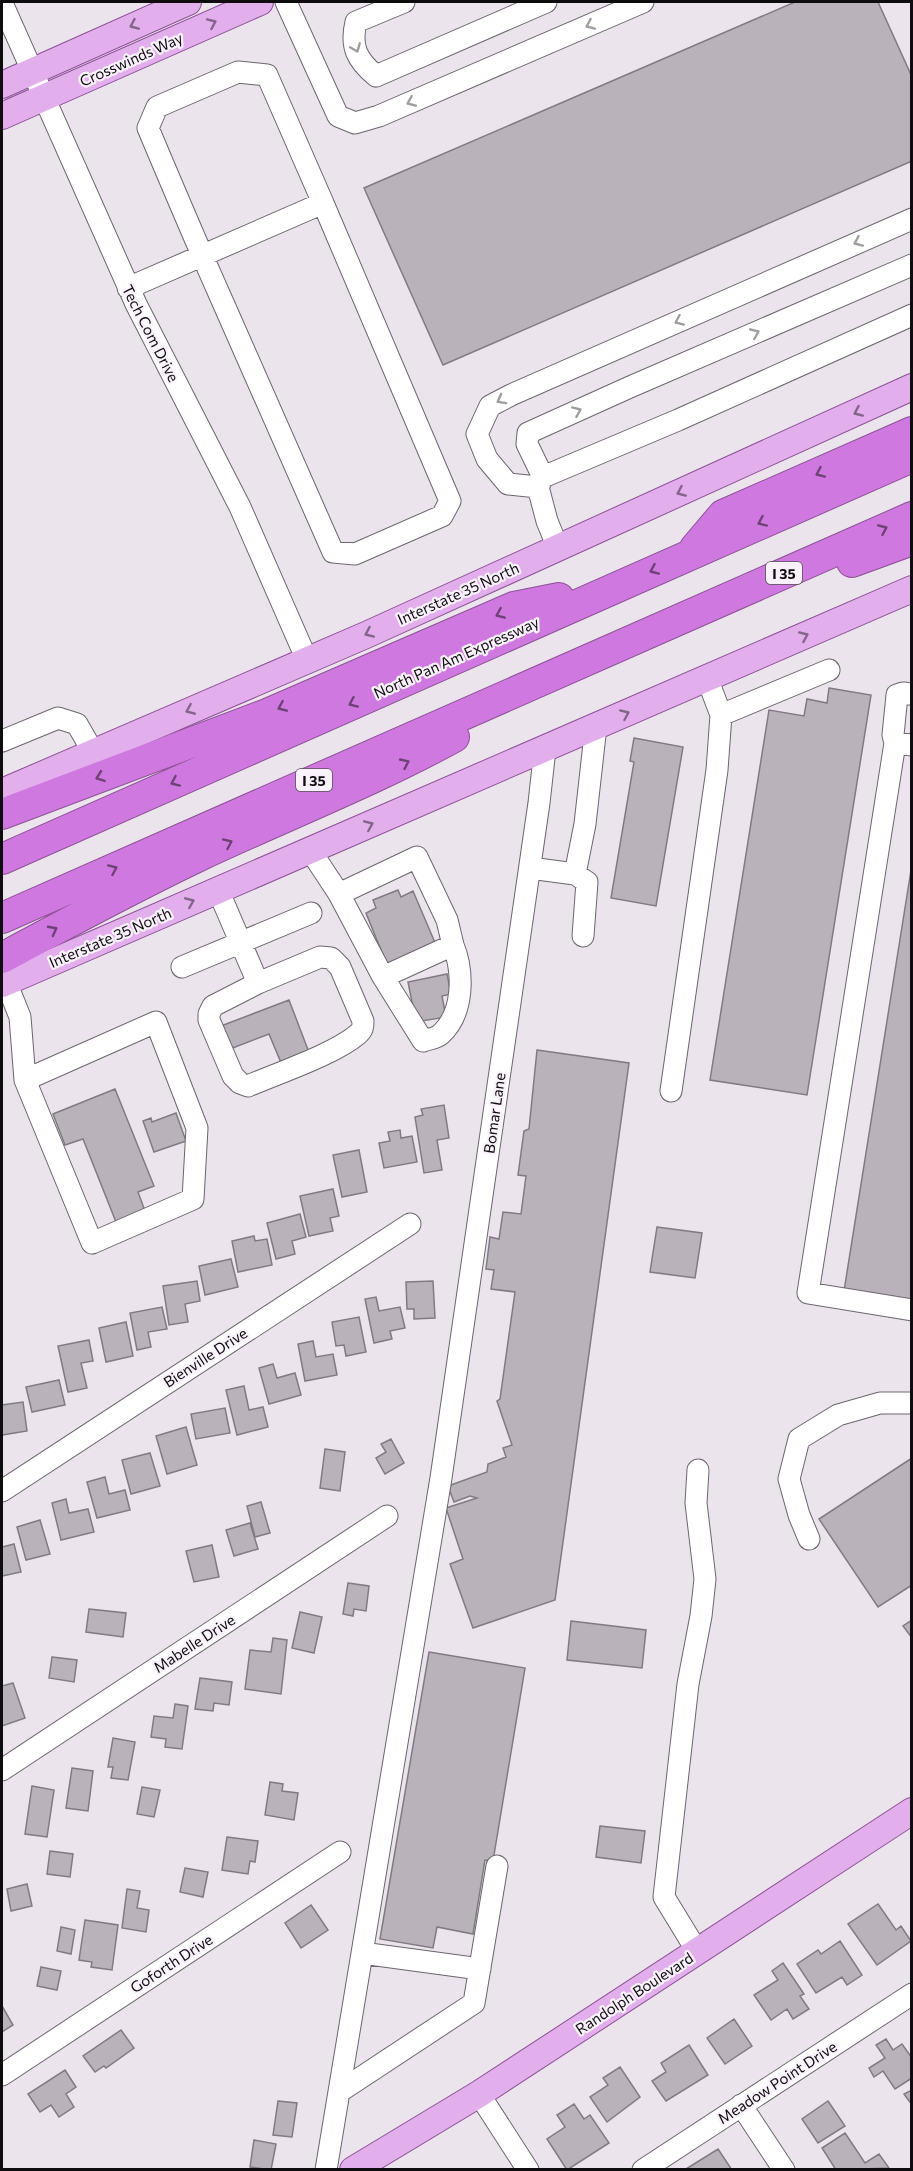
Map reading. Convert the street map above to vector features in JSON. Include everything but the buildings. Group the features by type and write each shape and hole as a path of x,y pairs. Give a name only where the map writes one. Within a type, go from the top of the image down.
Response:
{"highway":[{"path":"691,554 723,515 912,432"},
{"name":"North Pan Am Expressway","path":"2,859 912,457"},
{"name":"I 35","path":"2,918 912,517"},
{"path":"656,629 912,540"},
{"path":"2,814 267,714 514,607 617,586"},
{"path":"3,974 121,894 412,760 627,641"}],"main road":[{"name":"Crosswinds Way","path":"2,85 188,2"},
{"name":"Crosswinds Way","path":"2,116 260,2"},
{"name":"Interstate 35 North","path":"2,792 307,660 912,387"},
{"name":"Interstate 35 North","path":"3,974 218,890 912,589"},
{"name":"Randolph Boulevard","path":"353,2169 479,2094 912,1811"}],"street":[{"path":"286,2 338,116 355,123 379,116 644,2"},
{"path":"405,2 356,22 352,39 363,65 376,76 546,2"},
{"name":"Tech Com Drive","path":"2,3 128,288 240,507 307,660"},
{"path":"238,72 267,75 323,203 450,501 442,516 355,554 333,552 148,128 157,108 238,72"},
{"path":"128,288 323,203"},
{"path":"912,219 511,395 490,406 477,434 487,459 508,484 541,482 912,315"},
{"path":"558,548 548,521 541,482 527,444 528,433 912,265"},
{"path":"721,715 829,670"},
{"path":"671,1091 717,770 721,715 707,678"},
{"path":"912,694 897,695 893,735 903,744 808,1293 912,1310"},
{"path":"2,741 58,717 76,724 93,752"},
{"path":"575,874 585,824 596,726"},
{"name":"Bomar Lane","path":"326,2169 441,1478 530,868 545,749"},
{"path":"310,850 339,894 383,977 423,1041 440,1036 453,1017 459,993 459,961 447,920 417,857 339,894"},
{"path":"530,868 575,874 587,882 583,936"},
{"path":"218,890 258,983"},
{"path":"182,967 311,913"},
{"path":"383,977 453,945"},
{"path":"320,957 331,958 340,967 363,1021 363,1028 359,1033 330,1050 248,1086 240,1083 233,1076 209,1020 209,1014 213,1006 258,983 320,957"},
{"path":"3,974 20,1017 24,1080 92,1243 193,1199 197,1128 156,1022 24,1080"},
{"name":"Bienville Drive","path":"2,1491 410,1224"},
{"path":"809,1539 799,1515 789,1479 799,1439 838,1415 880,1403 912,1403"},
{"path":"697,1951 664,1897 688,1684 701,1616 705,1579 696,1503 698,1470"},
{"name":"Mabelle Drive","path":"2,1770 387,1516"},
{"name":"Goforth Drive","path":"2,2075 340,1852"},
{"path":"339,2092 474,2003 497,1866"},
{"path":"362,1953 480,1969"},
{"name":"Meadow Point Drive","path":"643,2169 912,1994"},
{"path":"479,2094 528,2169"},
{"path":"741,2105 784,2169"}]}
